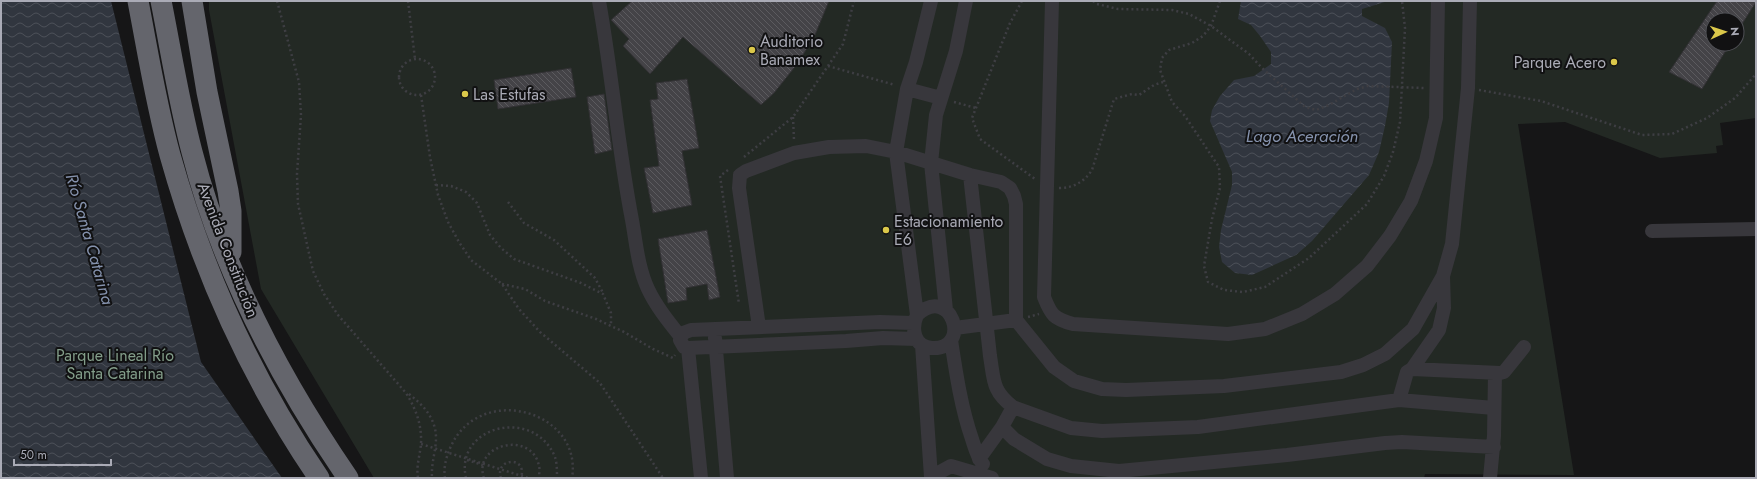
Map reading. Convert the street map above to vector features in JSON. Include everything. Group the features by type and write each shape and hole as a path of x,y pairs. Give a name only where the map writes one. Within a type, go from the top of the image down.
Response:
{"highway":[{"name":"Avenida Constitución","path":"138,1 155,89 170,155 195,232 210,272 227,314 264,387 290,432 320,478"},
{"name":"Avenida Constitución","path":"161,1 192,152 203,190 231,264 266,342 286,380 312,424 348,478"},
{"path":"192,1 207,92 229,198 231,264"}],"street":[{"path":"599,1 609,54 627,194 642,272 647,288 684,344 715,347 883,338 919,342 929,348 937,348 945,345 953,334 987,323 1016,320"},
{"path":"930,1 916,62 907,89 896,152 915,319 913,331 919,342 930,478 951,466 992,478"},
{"path":"946,310 931,163 936,116 956,51 966,1"},
{"path":"1052,1 1044,298 1049,312 1059,320 1073,324 1228,334 1265,329 1302,314 1335,294 1367,266 1390,236 1412,201 1426,161 1436,118 1438,1"},
{"path":"759,327 739,181 740,175 746,171 794,153 828,147 866,146 896,152 970,175 1001,182 1010,188 1014,196 1016,210 1016,320 1054,367 1074,381 1102,390 1224,386 1341,372 1363,365 1385,354 1413,329 1443,276 1452,244 1468,88 1470,1"},
{"path":"907,89 941,98"},
{"path":"970,175 990,356 995,383 1000,396 1013,407 1071,428 1102,431 1198,427 1398,400 1494,408"},
{"path":"1652,231 1756,229"},
{"path":"1398,400 1407,372 1412,369 1439,330 1444,308 1443,276"},
{"path":"701,478 684,344 686,331 915,319 922,310 930,307 938,307 946,310 951,316 965,420 979,459 995,478"},
{"path":"714,330 727,478"},
{"path":"1412,369 1495,373 1504,372 1524,347"},
{"path":"1490,478 1494,447 1495,373"},
{"path":"979,459 1002,427 1013,407"},
{"path":"1002,427 1014,439 1047,459 1071,466 1119,471 1287,455 1385,443 1402,442 1494,447"}],"path":[{"path":"277,1 299,82 301,115 297,174 298,204 313,271 324,294 338,315 406,393 415,407 420,425 421,444 418,458 418,478"},
{"path":"408,1 415,59"},
{"path":"1022,1 1010,23 972,118 980,139 1046,188 1066,188 1076,185 1087,178 1092,170 1114,99 1132,94 1139,95 1154,85 1164,82"},
{"path":"1092,1 1097,4 1118,9 1172,10 1189,14 1211,26 1249,54 1262,68 1305,107 1316,110 1329,105 1357,88 1368,86 1436,88"},
{"path":"1220,1 1211,26 1203,36 1192,43 1169,50 1162,58 1160,70 1172,102 1184,116 1219,167 1220,188 1212,219 1204,266 1208,282 1224,290 1243,292 1265,287 1309,258 1367,204 1384,176 1394,152 1400,122 1404,28 1402,1"},
{"path":"415,59 427,62 431,66 435,77 431,89 421,95 409,93 405,90 399,80 401,69 405,64 415,59"},
{"path":"828,66 907,89"},
{"path":"1468,88 1541,101 1642,135 1672,134 1706,118 1730,102 1756,74"},
{"path":"421,95 436,185 448,222 463,248 471,260 502,284 519,309 540,332 600,383 663,478"},
{"path":"941,98 976,108"},
{"path":"793,117 794,153"},
{"path":"436,185 451,186 466,192 477,203 490,235 514,259 581,283 603,294"},
{"path":"508,202 524,223 554,240 595,278 611,313 611,326"},
{"path":"502,284 525,289 545,302 611,326 672,358 684,344"},
{"path":"1016,320 1049,312"},
{"path":"406,393 426,409 433,423 436,438 431,468 432,478"},
{"path":"445,478 447,456 454,440 467,425 483,414 496,410 511,410 523,411 539,417 552,426 564,439 571,455 572,478"},
{"path":"466,478 464,470 468,453 478,438 491,430 506,427 521,428 535,434 547,442 555,458 557,478"},
{"path":"421,444 528,478"},
{"path":"484,478 483,465 490,452 506,444 519,445 531,450 539,465 539,478"},
{"path":"466,460 483,465"},
{"path":"501,478 500,472 502,466 512,462 518,464 521,468 523,473 521,478"}],"shaded area":[{"path":"209,1 1756,1 1756,118 1720,123 1723,145 1716,146 1717,153 1660,158 1565,122 1518,124 1574,475 1425,474 1424,478 374,478 261,289 209,10"}],"water":[{"name":"Río Santa Catarina","path":"1,1 111,1 201,362 282,478 1,478"},
{"name":"Lago Aceración","path":"1241,1 1388,1 1362,9 1362,16 1385,28 1392,42 1389,103 1379,152 1369,175 1312,241 1296,255 1252,275 1235,273 1222,262 1219,247 1221,230 1232,185 1232,172 1210,121 1212,110 1220,96 1234,80 1254,76 1271,64 1271,52 1260,36 1251,25 1238,19"}],"building":[{"name":"Auditorio Banamex","path":"632,1 829,1 815,35 798,63 774,93 761,105 683,37 650,74 623,46 629,39 611,20"},
{"path":"1717,1 1756,2 1745,19 1745,12 1710,12"},
{"path":"1705,19 1705,52 1725,52 1702,89 1669,72"},
{"path":"571,68 576,97 498,109 494,80"},
{"path":"687,79 699,148 682,151 692,205 653,213 644,168 659,166 650,100 658,99 656,83"},
{"path":"604,94 612,150 595,154 587,97"},
{"path":"707,230 720,297 709,300 707,284 686,288 687,300 668,303 658,239"}],"place":[{"name":"Auditorio Banamex","path":"752,50"},
{"name":"Parque Acero","path":"1614,62"},
{"name":"Las Estufas","path":"465,94"},
{"name":"Estacionamiento E6","path":"886,230"}],"park label":[{"name":"Parque Lineal Río Santa Catarina","path":"115,364"}]}
